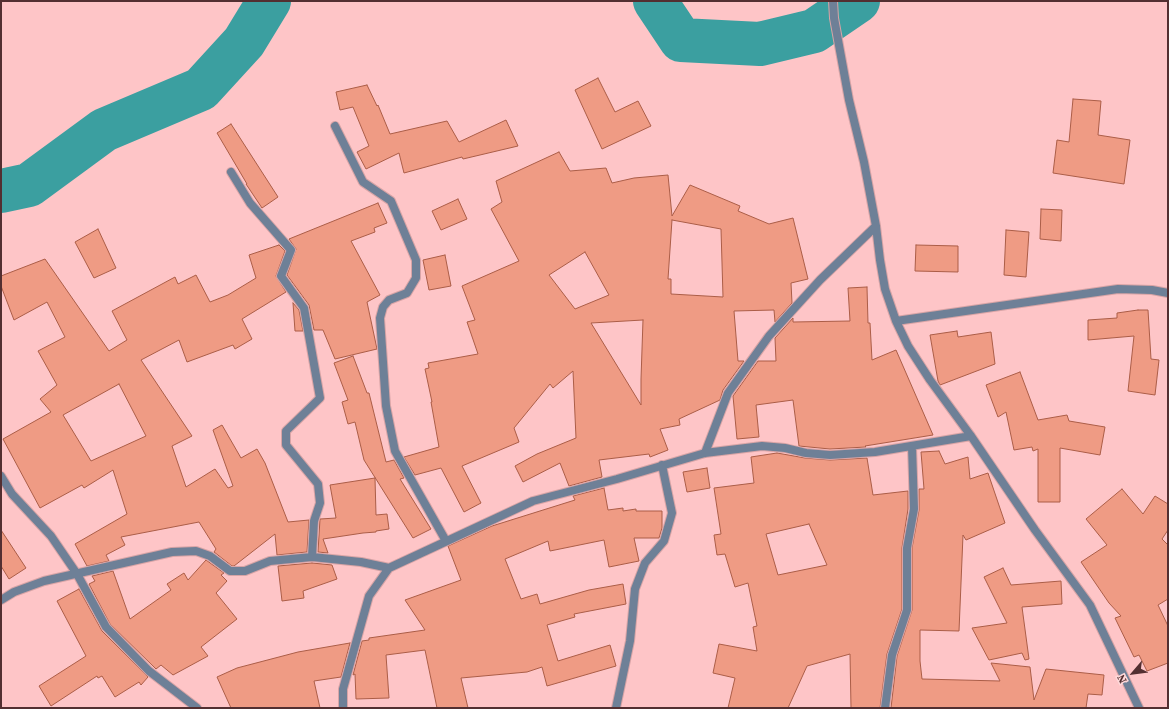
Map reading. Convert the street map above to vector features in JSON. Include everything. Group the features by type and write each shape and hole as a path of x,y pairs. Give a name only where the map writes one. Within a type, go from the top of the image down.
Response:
{"street":[{"path":"833,1 834,18 849,100 864,162 876,226 885,289 896,321 908,346 1035,530 1090,605 1138,708"},
{"path":"335,126 363,182 391,202 416,260 416,278 407,293 389,300 383,307 380,318 386,406 395,451 446,541"},
{"path":"231,172 250,204 291,250 281,276 304,308 320,398 286,431 286,445 318,484 320,503 314,521 312,557"},
{"path":"705,453 728,393 769,336 820,280 876,226"},
{"path":"896,321 1118,289 1152,290 1168,293"},
{"path":"342,708 343,690 369,596 389,568 533,501 617,479 705,453 762,446 784,448 830,456 875,452 971,436"},
{"path":"885,708 892,655 906,610 907,548 914,509 912,446"},
{"path":"616,708 630,641 635,589 645,563 664,541 672,513 662,465"},
{"path":"1,476 12,494 51,536 77,574 106,627 149,671 197,708"},
{"path":"1,600 14,592 44,581 172,552 196,551 210,556 230,571 245,571 270,561 312,557 361,562 389,568"}],"building":[{"path":"598,78 615,112 638,101 651,126 602,149 575,90"},
{"path":"367,85 377,106 378,105 390,134 447,121 459,142 506,120 518,146 463,159 462,157 404,173 399,153 366,169 357,152 369,146 353,107 340,110 336,92"},
{"path":"1073,99 1101,101 1098,135 1130,140 1124,184 1053,173 1057,140 1069,142"},
{"path":"231,124 278,197 262,208 246,184 217,133"},
{"path":"559,152 570,171 606,168 612,183 634,178 668,175 672,216 690,185 740,206 738,211 769,224 793,218 808,279 791,283 792,303 775,322 774,310 734,311 738,361 744,361 723,390 720,400 679,419 680,425 660,429 668,450 650,457 649,454 599,460 602,477 569,486 560,463 523,482 515,466 537,454 576,438 573,371 553,388 550,384 514,428 519,442 462,466 481,503 464,512 441,468 415,475 404,457 439,447 425,369 429,368 428,363 478,354 467,322 475,320 462,286 519,261 491,209 502,202 496,181","holes":["672,220 721,229 723,297 671,294 671,279 668,279","585,252 609,295 575,309 549,275","643,320 641,405 591,323"]},
{"path":"458,199 467,219 441,230 432,211"},
{"path":"378,203 387,223 374,228 375,232 351,241 380,295 367,302 377,349 335,359 323,330 314,330 309,305 287,275 296,249 289,239"},
{"path":"1041,209 1062,210 1061,241 1040,239"},
{"path":"98,229 116,268 94,278 75,242"},
{"path":"1006,230 1029,232 1026,277 1004,275"},
{"path":"279,245 285,251 276,276 286,292 242,319 252,339 235,349 233,345 187,362 179,340 141,360 192,436 172,446 186,487 215,469 228,488 233,486 213,430 222,425 241,458 257,449 265,463 288,522 309,520 307,552 277,555 275,534 232,566 214,552 216,549 199,522 121,537 125,545 106,555 109,561 87,566 75,544 127,514 113,470 84,488 82,485 40,508 3,439 51,412 40,399 57,385 38,351 65,337 47,302 14,320 1,286 1,276 45,259 109,351 127,340 112,311 175,277 178,284 196,275 210,302 228,295 256,278 249,255","holes":["119,384 146,436 91,461 63,415"]},
{"path":"916,245 958,246 958,272 915,271"},
{"path":"445,255 451,286 429,290 423,260"},
{"path":"867,287 868,323 870,323 872,360 896,350 933,435 865,446 866,447 830,449 799,446 793,400 756,405 759,437 737,439 733,396 758,361 776,361 775,338 793,318 793,322 850,321 848,288"},
{"path":"293,303 299,310 303,331 295,331"},
{"path":"1148,310 1151,359 1159,360 1155,395 1128,391 1134,336 1088,340 1088,320 1117,318 1117,313"},
{"path":"957,331 958,337 991,332 995,364 940,385 930,335"},
{"path":"353,356 367,393 369,393 386,462 394,460 404,478 400,479 431,529 413,538 364,460 355,422 348,424 342,402 348,400 334,363"},
{"path":"1020,372 1038,420 1067,415 1069,421 1105,427 1100,455 1060,448 1060,502 1038,502 1038,449 1033,451 1032,447 1014,450 1006,412 998,417 986,385"},
{"path":"939,451 945,464 968,457 970,479 988,473 1005,523 966,540 963,535 959,631 920,630 920,661 922,679 1000,681 991,663 1030,667 1034,700 1046,669 1104,675 1102,695 1088,694 1086,708 891,708 897,656 912,610 912,548 919,510 919,489 924,489 921,452"},
{"path":"777,453 805,458 830,460 867,458 873,495 908,491 908,509 902,548 902,609 887,654 880,708 851,708 850,654 807,666 788,708 728,708 735,678 713,673 719,644 757,651 753,627 757,626 748,583 735,587 725,554 717,555 714,535 721,534 714,488 754,483 751,457","holes":["809,524 827,565 778,575 766,534"]},
{"path":"707,468 710,488 687,492 683,472"},
{"path":"375,478 376,515 387,514 389,529 323,539 328,553 318,552 320,519 336,518 330,485"},
{"path":"604,488 608,510 623,508 623,511 636,509 636,511 662,511 662,528 659,538 634,538 639,561 609,567 604,540 550,551 548,541 505,559 521,599 537,594 540,604 589,590 623,584 626,604 574,614 575,617 547,625 558,661 610,645 616,666 547,686 542,667 527,672 461,678 468,708 437,708 425,650 386,655 389,698 356,699 355,674 353,675 362,641 369,640 369,638 425,630 405,600 461,580 448,546 492,526 575,500 573,496"},
{"path":"1122,489 1143,514 1155,496 1168,504 1168,530 1162,539 1168,545 1168,599 1158,605 1168,626 1168,663 1147,671 1139,655 1134,657 1115,618 1121,616 1109,603 1081,562 1107,545 1086,519"},
{"path":"1,530 26,568 9,579 1,566"},
{"path":"206,560 224,573 221,575 227,581 216,593 237,619 201,647 208,656 173,675 161,665 156,669 110,624 89,584 95,581 92,576 113,571 130,619 171,590 167,584 184,573 188,580"},
{"path":"312,563 332,565 337,579 303,591 304,598 282,601 278,566"},
{"path":"1003,568 1011,585 1061,581 1062,604 1022,607 1029,659 1025,660 1022,653 989,660 972,628 1007,623 984,577"},
{"path":"79,589 102,631 148,677 141,685 139,682 115,697 102,676 98,678 97,676 51,706 39,686 86,656 57,601"},
{"path":"350,643 341,677 314,681 320,708 231,708 217,677 237,668 298,652"}],"waterway":[{"path":"1,191 29,185 104,130 201,89 244,42 269,1"},
{"path":"655,1 681,40 760,44 814,31 858,1"}]}
